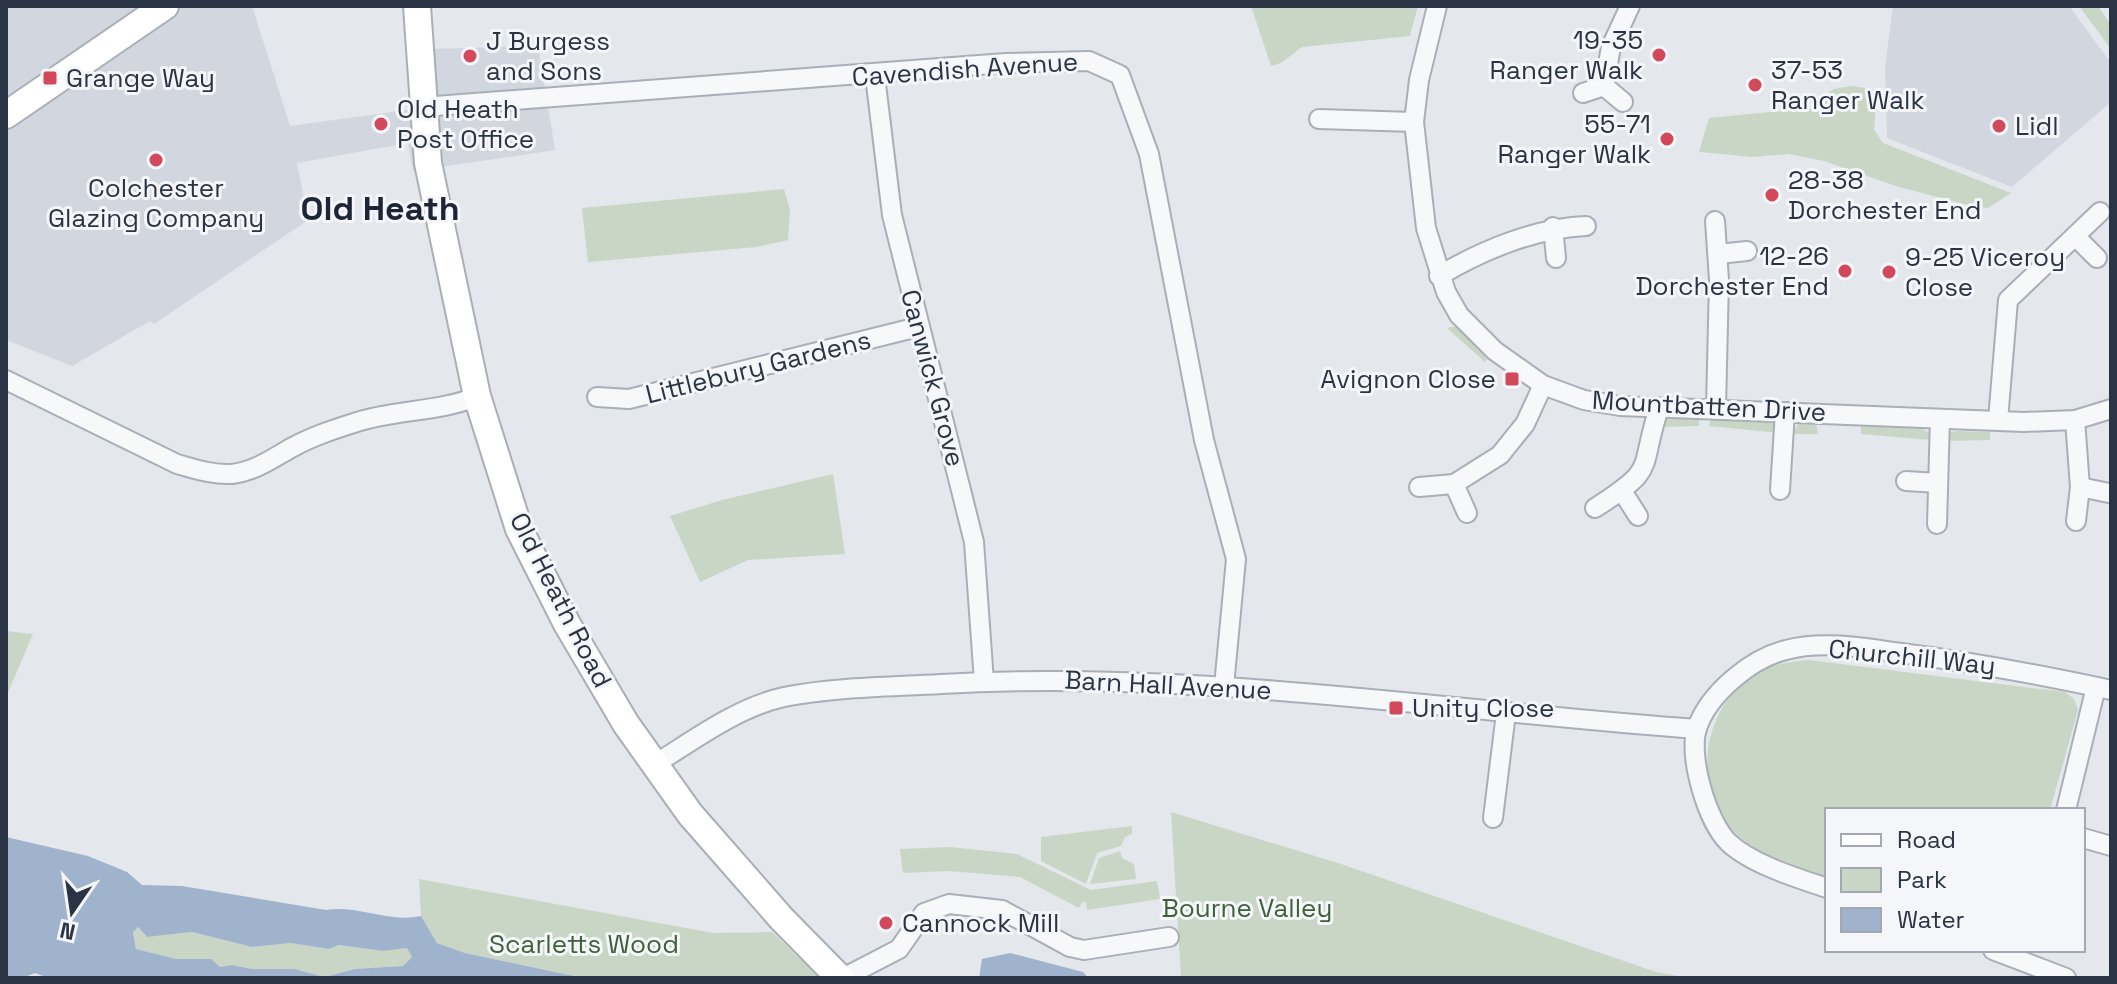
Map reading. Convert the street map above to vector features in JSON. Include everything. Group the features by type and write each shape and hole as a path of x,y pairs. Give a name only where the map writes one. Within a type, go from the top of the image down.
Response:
{"street":[{"path":"6,115 165,6"},
{"name":"Old Heath Road","path":"417,6 428,163 477,396 519,529 567,624 626,724 710,837 781,918 842,978"},
{"name":"Mountbatten Drive","path":"1437,6 1419,80 1414,122 1426,228 1439,276 1459,315 1471,329 1495,351 1543,385 1584,400 1659,408 1998,420 2075,420 2111,409"},
{"path":"1604,86 1611,47 1630,6"},
{"name":"Cavendish Avenue","path":"422,107 606,91 875,76 1006,63 1089,61 1120,75 1149,154 1204,440 1236,559 1224,686"},
{"name":"Canwick Grove","path":"875,76 892,215 918,327 954,451 974,542 984,682"},
{"path":"1583,93 1604,86"},
{"path":"1604,86 1623,102"},
{"path":"1319,119 1348,114 1414,122"},
{"path":"1998,420 2005,306 2023,284 2100,212"},
{"path":"1715,221 1718,254 1716,408"},
{"path":"1439,276 1459,264 1553,227 1586,226"},
{"path":"1553,227 1556,258"},
{"path":"2075,236 2097,258"},
{"path":"1718,254 1747,251"},
{"name":"Littlebury Gardens","path":"597,397 629,399 918,327"},
{"path":"6,380 177,464 207,472 231,474 271,462 291,448 359,421 465,401 477,396"},
{"path":"1419,487 1454,484 1500,455 1525,424 1543,385"},
{"path":"1595,508 1622,491 1643,472 1659,408"},
{"path":"1780,490 1785,412"},
{"path":"1937,524 1940,419"},
{"path":"2075,420 2080,487 2076,521"},
{"path":"1906,481 1938,483"},
{"path":"1454,484 1467,513"},
{"path":"2080,487 2109,493"},
{"path":"1622,491 1638,516"},
{"name":"Churchill Way","path":"1697,729 1724,688 1739,674 1786,650 1869,648 1991,665 2104,688"},
{"name":"Barn Hall Avenue","path":"655,764 717,725 782,698 984,682 1070,679 1224,686 1697,729"},
{"path":"2067,808 2104,688"},
{"path":"1493,818 1506,713"},
{"path":"1697,729 1696,761 1706,805 1728,841 1753,858 1825,887"},
{"path":"2085,839 2111,846"},
{"path":"842,978 899,949 924,913 935,906 949,904 1002,910 1070,947 1084,950 1169,937"},
{"path":"1998,952 2066,978"}],"shaded area":[{"path":"6,6 252,6 290,126 429,107 429,49 538,46 555,150 413,171 408,143 297,163 308,220 154,324 150,321 72,366 6,340"},
{"path":"1893,6 2069,6 2111,63 2111,102 2012,187 1887,138 1885,68"}],"green space":[{"path":"1251,6 1418,6 1410,36 1302,47 1281,63 1271,66"},
{"path":"2079,6 2098,6 2111,25 2111,49"},
{"path":"1852,86 1877,90 1874,130 1883,143 2011,193 1988,208 1975,207 1899,187 1824,161 1789,154 1753,157 1699,152 1709,118 1810,108 1833,89"},
{"path":"784,189 790,210 788,240 756,247 588,262 582,208"},
{"path":"1458,326 1487,359 1485,362 1447,328"},
{"path":"1665,419 1699,419 1699,426 1660,427"},
{"path":"1711,419 1773,421 1779,433 1709,426"},
{"path":"1799,423 1816,423 1818,434 1792,434"},
{"path":"1861,426 1922,429 1930,433 1931,440 1861,434"},
{"path":"1990,432 1990,440 1945,441 1949,433"},
{"path":"833,474 845,554 748,560 700,582 670,516 722,500"},
{"path":"6,631 33,634 6,697"},
{"path":"1809,660 2065,692 2074,699 2078,710 2051,808 1825,808 1825,877 1751,845 1730,828 1718,809 1710,789 1707,767 1709,745 1724,704 1738,687 1761,670"},
{"name":"Bourne Valley","path":"1171,812 1341,864 1656,972 1688,978 1181,978"},
{"path":"1132,826 1132,834 1125,837 1121,846 1097,853 1086,884 1041,861 1041,837"},
{"path":"950,847 1017,854 1091,890 1157,881 1160,899 1087,910 1086,902 1082,902 1079,908 1020,877 949,871 903,873 900,849"},
{"path":"1120,851 1122,858 1134,864 1136,879 1090,884 1099,858"},
{"name":"Scarletts Wood","path":"419,879 713,933 772,932 820,978 583,978 465,953 437,943 421,916"},
{"path":"138,927 147,937 192,932 252,947 291,943 329,949 339,945 383,951 407,948 413,957 403,966 355,969 324,977 295,969 220,967 210,959 176,959 136,949 133,931"}],"water":[{"path":"6,837 88,856 127,872 142,885 182,886 326,910 409,918 421,916 437,943 465,953 583,978 48,978 35,973 22,978 6,978","holes":["138,927 147,937 192,932 252,947 291,943 329,949 339,945 383,951 407,948 412,957 403,966 355,969 324,977 295,969 220,967 211,959 176,959 136,949 133,932"]},
{"path":"1010,953 1083,972 1088,978 979,978 982,959"}],"place":[{"name":"19-35 Ranger Walk","path":"1659,55"},
{"name":"J Burgess and Sons","path":"470,56"},
{"name":"Grange Way","path":"50,78"},
{"name":"37-53 Ranger Walk","path":"1755,85"},
{"name":"Old Heath Post Office","path":"381,124"},
{"name":"Lidl","path":"1999,126"},
{"name":"55-71 Ranger Walk","path":"1667,139"},
{"name":"Colchester Glazing Company","path":"156,160"},
{"name":"28-38 Dorchester End","path":"1772,195"},
{"name":"12-26 Dorchester End","path":"1845,271"},
{"name":"9-25 Viceroy Close","path":"1889,272"},
{"name":"Avignon Close","path":"1512,379"},
{"name":"Unity Close","path":"1396,708"},
{"name":"Cannock Mill","path":"886,923"}],"district":[{"name":"Old Heath","path":"380,208"}]}
